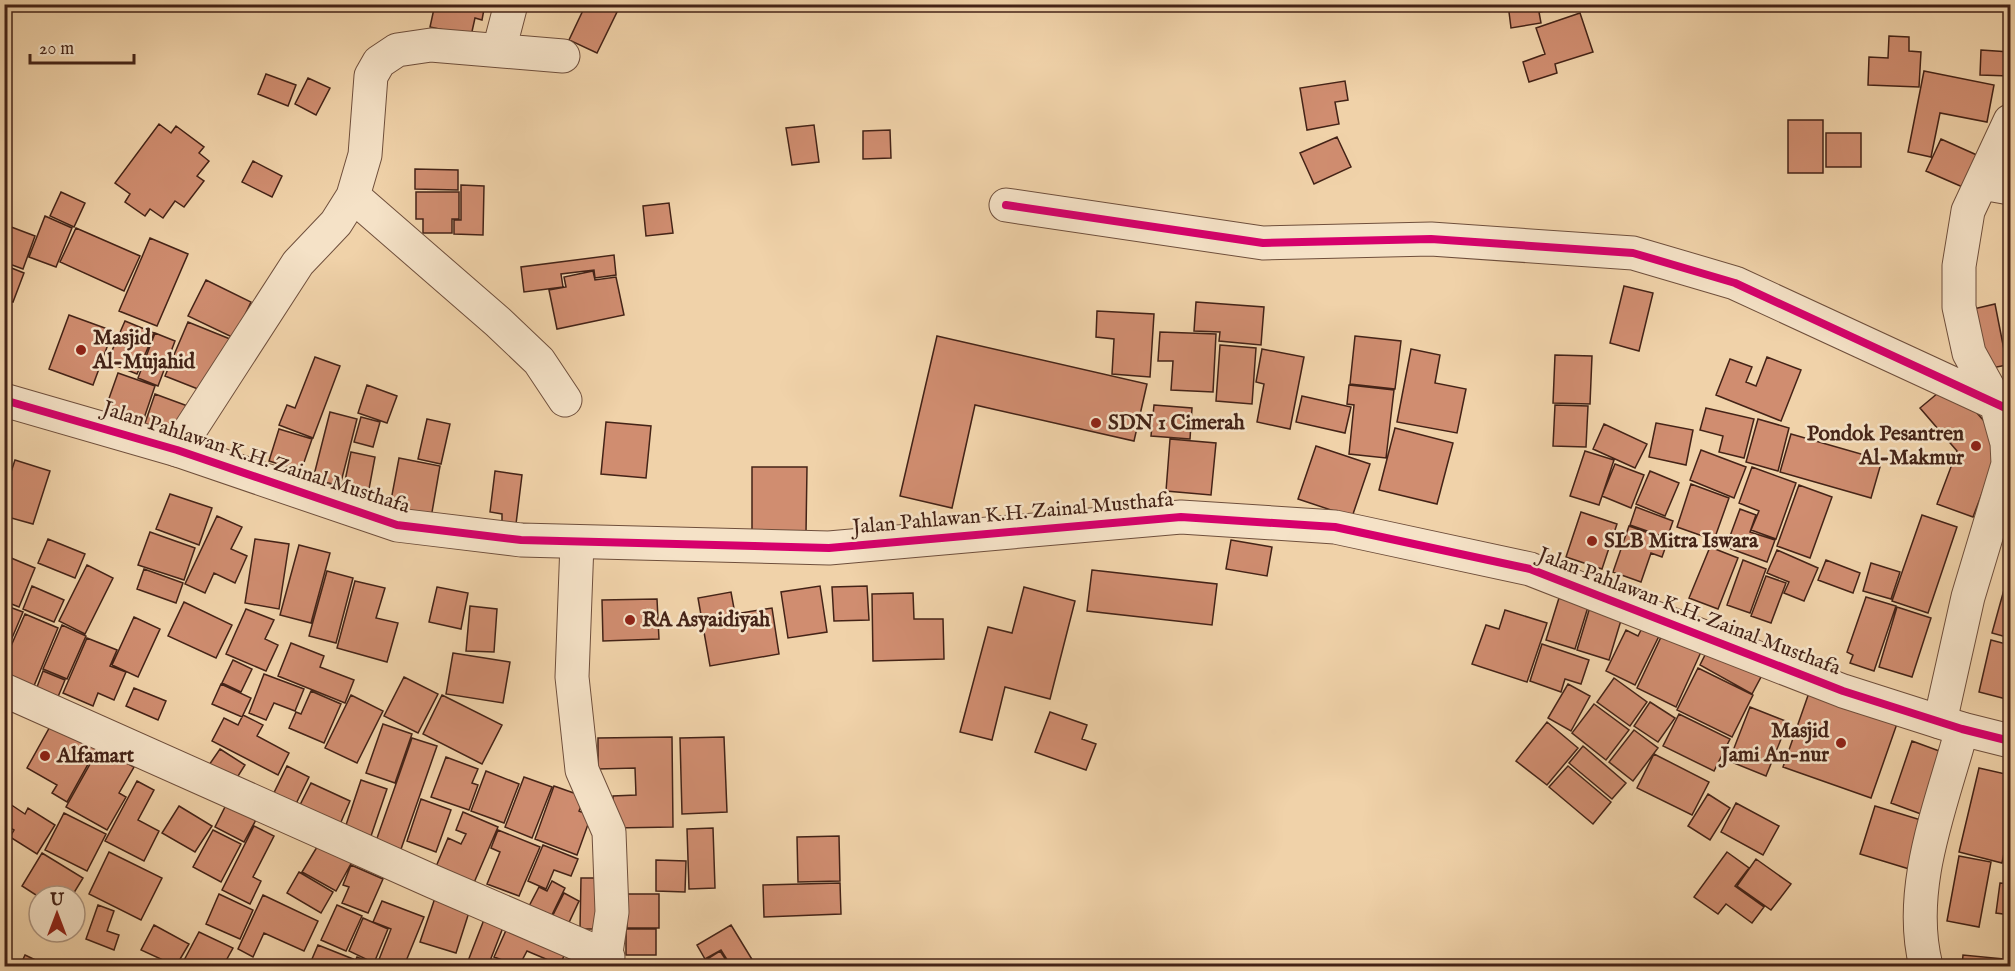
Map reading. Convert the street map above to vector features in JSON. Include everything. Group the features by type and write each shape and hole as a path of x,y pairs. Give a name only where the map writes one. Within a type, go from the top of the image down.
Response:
{"street":[{"path":"499,50 511,4"},
{"path":"177,450 298,263 336,223 353,196 365,155 371,76 379,62 397,50 430,45 563,56"},
{"path":"1926,966 1923,954 1921,881 1951,726 1968,597 2008,464 2003,405 1969,353 1959,307 1959,266 1968,211 1996,185 2010,122"},
{"path":"353,196 498,321 539,361 565,400"},
{"path":"1006,205 1263,243 1431,240 1632,253 1735,283 2003,405"},
{"name":"Jalan Pahlawan K.H. Zainal Musthafa","path":"4,400 177,450 397,525 522,540 828,548 1181,518 1335,526 1530,569 1844,691 1951,726 2010,741"},
{"path":"4,690 434,882 606,962 612,912 609,832 582,770 572,677 577,543"}],"building":[{"path":"435,4 485,4 482,20 475,18 471,36 430,27"},
{"path":"586,4 601,4 617,12 597,53 569,40"},
{"path":"1508,4 1562,4 1563,8 1539,12 1541,23 1511,28"},
{"path":"2007,4 2010,4 2010,42 2007,42"},
{"path":"1580,13 1593,52 1555,64 1557,73 1529,82 1523,62 1545,54 1536,28"},
{"path":"1889,36 1909,37 1909,51 1921,52 1919,87 1868,85 1869,57 1888,58"},
{"path":"1981,50 2010,52 2010,76 1980,75"},
{"path":"1924,71 1994,85 1987,122 1940,113 1931,157 1908,152"},
{"path":"266,74 296,85 288,106 258,94"},
{"path":"308,78 330,88 316,115 295,104"},
{"path":"1345,81 1348,100 1335,102 1339,124 1307,130 1300,88"},
{"path":"1788,120 1823,120 1823,173 1788,173"},
{"path":"159,124 171,133 176,126 204,147 199,153 209,161 197,176 204,181 184,207 175,201 163,218 150,209 145,216 125,202 130,194 115,183"},
{"path":"814,125 819,162 792,165 786,128"},
{"path":"890,130 891,158 863,159 863,131"},
{"path":"1826,133 1861,133 1861,167 1826,167"},
{"path":"1337,137 1351,167 1314,184 1300,153"},
{"path":"1941,139 1988,160 1974,192 1926,171"},
{"path":"253,161 282,176 272,197 242,182"},
{"path":"415,169 458,170 458,190 415,189"},
{"path":"461,185 484,186 483,235 454,234 454,220 461,220"},
{"path":"61,192 85,203 74,227 50,216"},
{"path":"416,192 459,192 459,219 452,219 452,233 423,233 423,219 416,219"},
{"path":"669,203 673,233 646,236 643,206"},
{"path":"4,215 9,217 6,225 35,236 23,269 4,262"},
{"path":"45,216 72,228 56,267 29,257"},
{"path":"76,228 140,256 124,291 60,262"},
{"path":"150,238 188,254 157,326 119,311"},
{"path":"614,255 616,275 595,278 594,270 561,274 563,287 524,292 521,267"},
{"path":"4,265 24,273 13,302 4,299"},
{"path":"593,271 595,280 616,277 624,315 557,329 549,290 566,287 564,277"},
{"path":"206,280 251,302 234,338 188,316"},
{"path":"1624,286 1653,293 1639,351 1610,343"},
{"path":"1196,302 1264,307 1261,345 1219,341 1220,332 1194,331"},
{"path":"1995,304 2007,365 1981,370 1969,310"},
{"path":"1097,311 1154,314 1150,377 1112,374 1114,339 1096,337"},
{"name":"Masjid Al-Mujahid","path":"69,315 113,331 93,385 49,369"},
{"path":"125,321 154,333 137,374 107,362"},
{"path":"188,322 230,339 208,393 165,376"},
{"path":"1160,332 1216,334 1213,392 1171,390 1173,361 1158,361"},
{"path":"155,333 175,341 158,386 138,378"},
{"name":"SDN 1 Cimerah","path":"937,336 1147,384 1134,441 975,405 952,508 900,496"},
{"path":"1355,336 1401,341 1395,389 1350,384"},
{"path":"1220,345 1256,348 1252,404 1216,401"},
{"path":"1262,349 1304,357 1290,429 1257,422 1264,384 1256,382"},
{"path":"1411,349 1440,355 1435,383 1466,389 1457,433 1397,422"},
{"path":"1555,355 1592,356 1590,404 1553,403"},
{"path":"315,357 340,366 313,438 279,425 287,405 295,408"},
{"path":"1767,357 1801,370 1781,421 1716,395 1730,359 1752,367 1746,382 1756,386"},
{"path":"118,373 155,386 139,433 101,421"},
{"name":"Pondok Pesantren Al-Makmur","path":"1950,383 2002,441 1973,517 1937,504 1957,451 1920,408"},
{"path":"367,385 397,396 387,423 358,413"},
{"path":"1349,385 1394,390 1386,458 1349,454 1354,405 1347,404"},
{"path":"155,394 193,408 181,442 143,429"},
{"path":"1302,396 1351,407 1345,433 1296,422"},
{"path":"1154,405 1192,408 1190,439 1151,436"},
{"path":"1555,405 1588,406 1586,447 1553,446"},
{"path":"1706,408 1754,419 1744,458 1719,452 1723,436 1700,430"},
{"path":"330,412 357,419 340,486 313,479"},
{"path":"361,417 380,422 373,447 354,442"},
{"path":"427,419 450,424 441,464 418,459"},
{"path":"1758,419 1789,428 1778,471 1746,462"},
{"path":"606,422 651,426 646,478 601,474"},
{"path":"1656,423 1693,430 1686,465 1649,457"},
{"path":"1604,424 1647,444 1635,468 1593,449"},
{"path":"1395,428 1453,443 1437,504 1379,490"},
{"path":"279,429 312,439 301,471 269,461"},
{"path":"1791,434 1882,460 1871,498 1780,472"},
{"path":"1170,439 1216,443 1211,495 1166,491"},
{"path":"1316,446 1370,464 1352,517 1298,499"},
{"path":"1701,450 1746,467 1734,498 1690,480"},
{"path":"1585,451 1614,460 1599,505 1570,496"},
{"path":"351,452 375,457 366,505 341,500"},
{"path":"399,458 440,466 431,518 389,511"},
{"path":"15,460 50,471 33,524 4,516 4,493"},
{"path":"1615,464 1644,475 1631,508 1602,496"},
{"path":"752,467 807,467 806,533 752,533"},
{"path":"1752,467 1796,483 1776,539 1751,530 1759,511 1739,503"},
{"path":"495,471 522,475 516,524 502,522 502,514 490,512"},
{"path":"1650,471 1679,483 1665,516 1636,504"},
{"path":"1691,484 1729,498 1714,540 1677,527"},
{"path":"1799,485 1832,497 1810,558 1777,546"},
{"path":"170,494 212,508 199,545 156,529"},
{"path":"1636,507 1673,521 1667,538 1630,525"},
{"path":"1740,509 1756,515 1750,532 1775,540 1767,562 1726,547"},
{"name":"SLB Mitra Iswara","path":"1581,512 1617,524 1602,569 1566,557"},
{"path":"1922,515 1957,527 1928,613 1892,601"},
{"path":"217,516 242,527 231,549 247,556 235,583 214,573 205,593 185,584"},
{"path":"1629,526 1668,540 1662,557 1651,553 1641,582 1613,572"},
{"path":"150,532 195,548 184,580 138,565"},
{"path":"48,539 85,554 75,578 38,563"},
{"path":"255,539 289,544 279,609 245,603"},
{"path":"1231,540 1272,547 1267,576 1226,569"},
{"path":"299,545 330,553 311,623 280,615"},
{"path":"1710,547 1738,558 1718,609 1689,598"},
{"path":"1777,550 1818,568 1804,601 1784,593 1789,582 1767,573"},
{"path":"4,555 35,568 19,607 4,601"},
{"path":"1743,560 1766,569 1750,613 1727,605"},
{"path":"1826,560 1860,573 1853,593 1818,580"},
{"path":"1871,563 1900,572 1891,599 1863,591"},
{"path":"87,565 113,578 85,634 59,621"},
{"path":"2010,568 2010,638 1992,633"},
{"path":"144,569 183,583 176,603 137,589"},
{"path":"1092,570 1217,584 1212,625 1087,611"},
{"path":"327,571 353,578 336,643 309,636"},
{"path":"1766,576 1786,583 1771,623 1751,616"},
{"path":"355,581 385,588 376,618 398,623 387,662 337,648"},
{"path":"32,586 64,600 54,622 23,609"},
{"path":"820,586 827,632 788,638 781,592"},
{"path":"867,586 869,620 834,621 832,587"},
{"path":"437,587 468,593 461,629 429,622"},
{"path":"1024,587 1075,601 1050,699 1005,687 992,740 960,732 988,627 1012,633"},
{"path":"731,592 735,614 772,608 779,654 710,666 698,598"},
{"path":"913,593 914,619 943,619 944,659 873,661 872,594"},
{"path":"1866,597 1896,606 1874,671 1850,663 1853,655 1847,652"},
{"path":"1559,598 1588,607 1575,649 1546,640"},
{"name":"RA Asyaidiyah","path":"657,599 659,639 603,641 602,600"},
{"path":"184,602 232,625 216,658 168,636"},
{"path":"4,605 23,612 4,657"},
{"path":"470,606 497,609 494,652 466,651"},
{"path":"1590,607 1622,617 1609,660 1577,650"},
{"path":"1897,607 1931,618 1912,677 1879,667"},
{"path":"246,609 274,620 265,639 278,645 266,671 226,654"},
{"path":"1505,610 1547,623 1527,682 1472,664 1486,625 1499,629"},
{"path":"25,614 58,628 31,693 4,683 4,662"},
{"path":"134,617 160,629 138,677 112,665"},
{"path":"62,625 86,636 67,679 43,669"},
{"path":"1643,626 1660,634 1635,685 1606,671 1626,630 1638,636"},
{"path":"1662,635 1701,652 1676,707 1637,688"},
{"path":"87,638 117,650 110,666 126,672 114,700 98,693 93,706 63,693"},
{"path":"1991,640 2010,645 2010,700 1979,692"},
{"path":"291,643 324,656 320,667 354,680 345,703 278,676"},
{"path":"1542,644 1589,660 1581,684 1565,679 1561,692 1530,681"},
{"path":"1708,649 1761,677 1752,694 1700,665"},
{"path":"453,653 510,662 503,703 446,694"},
{"path":"233,660 252,669 241,692 222,683"},
{"path":"1698,668 1753,695 1732,737 1677,710"},
{"path":"43,671 65,680 55,704 34,695"},
{"path":"264,674 304,689 295,711 274,703 266,720 249,713"},
{"path":"404,677 438,694 418,733 384,716"},
{"path":"1614,678 1647,702 1630,726 1597,702"},
{"path":"221,684 251,698 242,717 212,704"},
{"path":"1568,684 1590,696 1571,731 1548,718"},
{"name":"Masjid Jami An-nur","path":"1811,687 1899,718 1871,798 1783,767"},
{"path":"134,688 166,701 158,720 126,706"},
{"path":"311,691 341,704 324,743 289,728 296,712 301,714"},
{"path":"351,695 383,711 357,763 325,748"},
{"path":"442,695 502,725 482,764 423,734"},
{"path":"1650,702 1675,718 1658,742 1634,726"},
{"path":"1594,704 1629,730 1606,760 1572,733"},
{"path":"1750,707 1788,722 1766,776 1729,761"},
{"path":"1050,712 1087,725 1082,739 1096,744 1086,770 1035,752"},
{"path":"1679,714 1730,739 1714,771 1663,746"},
{"path":"243,715 263,725 257,736 289,753 278,775 212,741 224,718 238,725"},
{"path":"1547,722 1578,748 1547,785 1516,761"},
{"path":"52,723 97,748 67,802 52,793 57,785 27,768"},
{"path":"383,724 412,734 395,783 366,773"},
{"path":"1634,730 1658,748 1633,781 1609,762"},
{"path":"672,737 673,827 613,828 613,796 636,795 635,768 598,769 598,738"},
{"path":"724,737 727,812 682,814 680,738"},
{"path":"412,738 437,746 400,852 375,844"},
{"path":"1912,741 1942,752 1921,814 1891,803"},
{"path":"1583,746 1626,783 1612,799 1569,763"},
{"path":"99,748 134,767 119,793 126,797 107,830 66,807"},
{"path":"220,749 245,765 233,784 207,768"},
{"path":"1654,754 1709,782 1692,815 1637,788"},
{"path":"446,757 478,769 472,783 478,785 469,810 431,797"},
{"path":"287,766 309,777 291,814 269,803"},
{"path":"1568,766 1611,802 1593,824 1549,787"},
{"path":"1979,768 2010,775 2010,824 2002,863 1959,852"},
{"path":"486,771 519,784 504,823 471,811"},
{"path":"524,777 552,787 532,838 505,827"},
{"path":"361,780 387,789 371,836 345,828"},
{"path":"137,781 154,790 138,820 159,831 144,861 105,841"},
{"path":"311,783 350,801 338,829 297,811"},
{"path":"554,786 585,797 579,811 591,816 577,855 535,839"},
{"path":"1708,794 1730,808 1710,840 1688,826"},
{"path":"421,799 451,810 436,852 407,841"},
{"path":"227,803 257,818 244,842 215,827"},
{"path":"1736,803 1779,826 1763,855 1721,832"},
{"path":"10,804 25,814 28,808 55,825 37,854 10,837 14,830 4,824 4,812"},
{"path":"179,806 212,826 195,852 162,833"},
{"path":"1875,806 1934,824 1919,872 1860,854"},
{"path":"463,812 498,827 473,885 435,869 448,838 461,844 466,834 456,830"},
{"path":"64,813 106,834 87,871 45,850"},
{"path":"254,826 274,836 253,877 261,881 250,904 222,890"},
{"path":"713,828 715,888 689,889 687,829"},
{"path":"213,830 241,844 221,882 193,867"},
{"path":"498,830 540,847 519,896 487,884 500,852 491,848"},
{"path":"839,836 840,881 798,882 797,837"},
{"path":"320,842 353,860 336,891 302,872"},
{"path":"543,845 578,859 571,876 554,870 546,889 528,881"},
{"path":"109,852 162,878 141,920 89,894"},
{"path":"1727,852 1749,868 1735,886 1764,907 1752,923 1726,904 1718,914 1694,897"},
{"path":"42,853 83,878 79,884 27,884 27,889 22,886"},
{"path":"1959,856 1991,862 1979,927 1947,921"},
{"path":"1756,859 1791,884 1771,910 1737,886"},
{"path":"656,860 686,861 685,892 656,891"},
{"path":"351,865 383,879 368,913 342,903 349,887 343,885"},
{"path":"299,872 333,892 321,913 287,893"},
{"path":"581,878 606,878 605,929 580,929"},
{"path":"552,881 565,888 548,923 526,912 539,887 547,891"},
{"path":"840,883 841,914 764,917 763,885"},
{"path":"2000,883 2010,884 2010,915 1996,913"},
{"path":"564,893 579,901 566,929 550,921"},
{"path":"219,894 253,910 240,939 206,924"},
{"path":"627,894 659,894 659,928 627,928"},
{"path":"263,895 318,921 304,951 264,933 253,957 238,949"},
{"path":"436,895 471,906 456,953 420,942"},
{"path":"382,901 424,917 404,966 388,966 378,962 391,929 373,922"},
{"path":"98,905 114,911 107,931 119,935 114,950 87,939"},
{"path":"337,905 362,916 346,951 321,940"},
{"path":"485,917 504,925 488,966 468,961"},
{"path":"512,917 570,942 560,965 527,951 519,966 494,957"},
{"path":"363,918 388,929 374,963 349,951"},
{"path":"154,925 189,944 176,966 141,950"},
{"path":"731,925 753,961 744,966 731,966 721,950 705,959 697,945"},
{"path":"626,929 656,929 656,955 626,955"},
{"path":"199,932 233,948 223,966 181,966"},
{"path":"2005,943 2010,943 2010,966 1962,966 1963,955 2004,959"},
{"path":"318,945 353,959 349,966 309,966"},
{"path":"720,951 730,966 696,966"},
{"path":"25,955 48,966 20,966"},
{"path":"357,957 378,966 353,966"}],"cycle path":[{"path":"1006,205 1263,243 1431,239 1633,253 1735,283 2010,410"},
{"path":"4,400 177,450 397,525 521,540 829,548 1181,517 1335,527 1530,569 1843,691 1962,729 2010,741"}],"place":[{"name":"Masjid Al-Mujahid","path":"81,350"},
{"name":"SDN 1 Cimerah","path":"1096,423"},
{"name":"Pondok Pesantren Al-Makmur","path":"1976,446"},
{"name":"SLB Mitra Iswara","path":"1592,541"},
{"name":"RA Asyaidiyah","path":"630,620"},
{"name":"Masjid Jami An-nur","path":"1841,743"},
{"name":"Alfamart","path":"45,756"}]}
